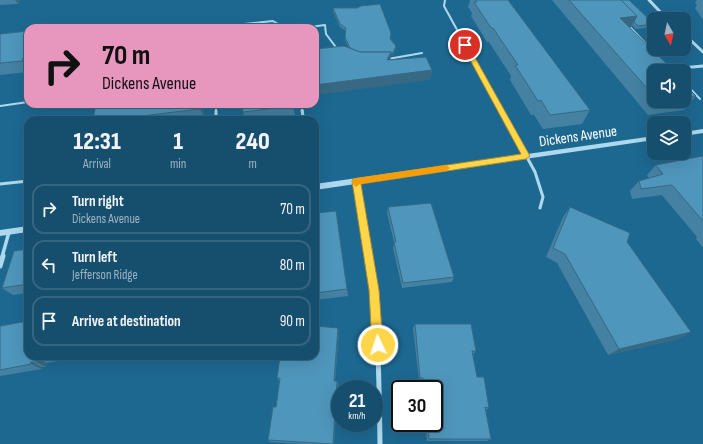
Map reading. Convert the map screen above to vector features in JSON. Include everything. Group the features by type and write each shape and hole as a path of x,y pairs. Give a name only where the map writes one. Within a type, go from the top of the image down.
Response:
{"street":[{"path":"649,0 660,12"},
{"path":"691,41 703,52"},
{"path":"691,68 703,66"},
{"path":"691,133 703,131"},
{"name":"Dickens Avenue","path":"319,186 647,139"},
{"path":"356,181 374,290 378,345 380,444"},
{"path":"0,233 24,230"},
{"path":"0,266 10,232"}],"lane":[{"path":"445,0 444,6 541,186 543,197 540,208"},
{"path":"244,24 273,21 278,24"},
{"path":"623,21 647,45"},
{"path":"319,26 324,25 326,34 339,51 344,53"},
{"path":"387,59 422,54"},
{"path":"691,89 700,99"},
{"path":"0,106 24,103"},
{"path":"0,184 24,181"}],"building":[{"path":"476,0 508,0 590,110 550,115 541,100 538,101 515,65 518,65 474,2 477,2"},
{"path":"569,0 621,0 637,16 620,18 647,44 647,56 659,56 667,64 647,64 647,88"},
{"path":"621,0 629,0 647,17 647,25 638,26 634,22 637,16"},
{"path":"380,4 391,33 390,39 396,46 393,53 360,52 350,48 345,37 346,28 340,24 333,8 357,8 361,6"},
{"path":"24,31 24,56 22,61 0,63 0,34"},
{"path":"344,46 360,52 391,52 387,60 426,57 432,70 319,84 319,49"},
{"path":"691,91 696,96 691,97"},
{"path":"95,108 200,108 141,116 94,116"},
{"path":"242,108 276,108 243,112"},
{"path":"703,156 703,221 672,185 641,189 639,181 663,174 656,165 682,160 691,160 691,158"},
{"path":"431,203 454,277 403,283 388,207"},
{"path":"570,207 630,233 627,242 691,332 619,349 565,254 553,248"},
{"path":"336,211 347,289 319,292 319,213"},
{"path":"24,250 24,285 2,288 14,251"},
{"path":"24,322 24,360 36,360 36,362 0,370 0,326"},
{"path":"415,324 471,324 476,351 472,351 477,377 484,377 489,408 485,407 491,439 429,439 428,432 443,432 443,380 423,380 423,378 420,378"},
{"path":"319,326 338,328 334,380 331,380 331,432 334,432 333,444 268,440 273,407 276,407 280,378 277,378 279,360 319,360"}],"slow traffic":[{"path":"356,183 356,181 446,168"}],"route":[{"path":"378,345 374,290 356,181 526,156 465,45"}]}
